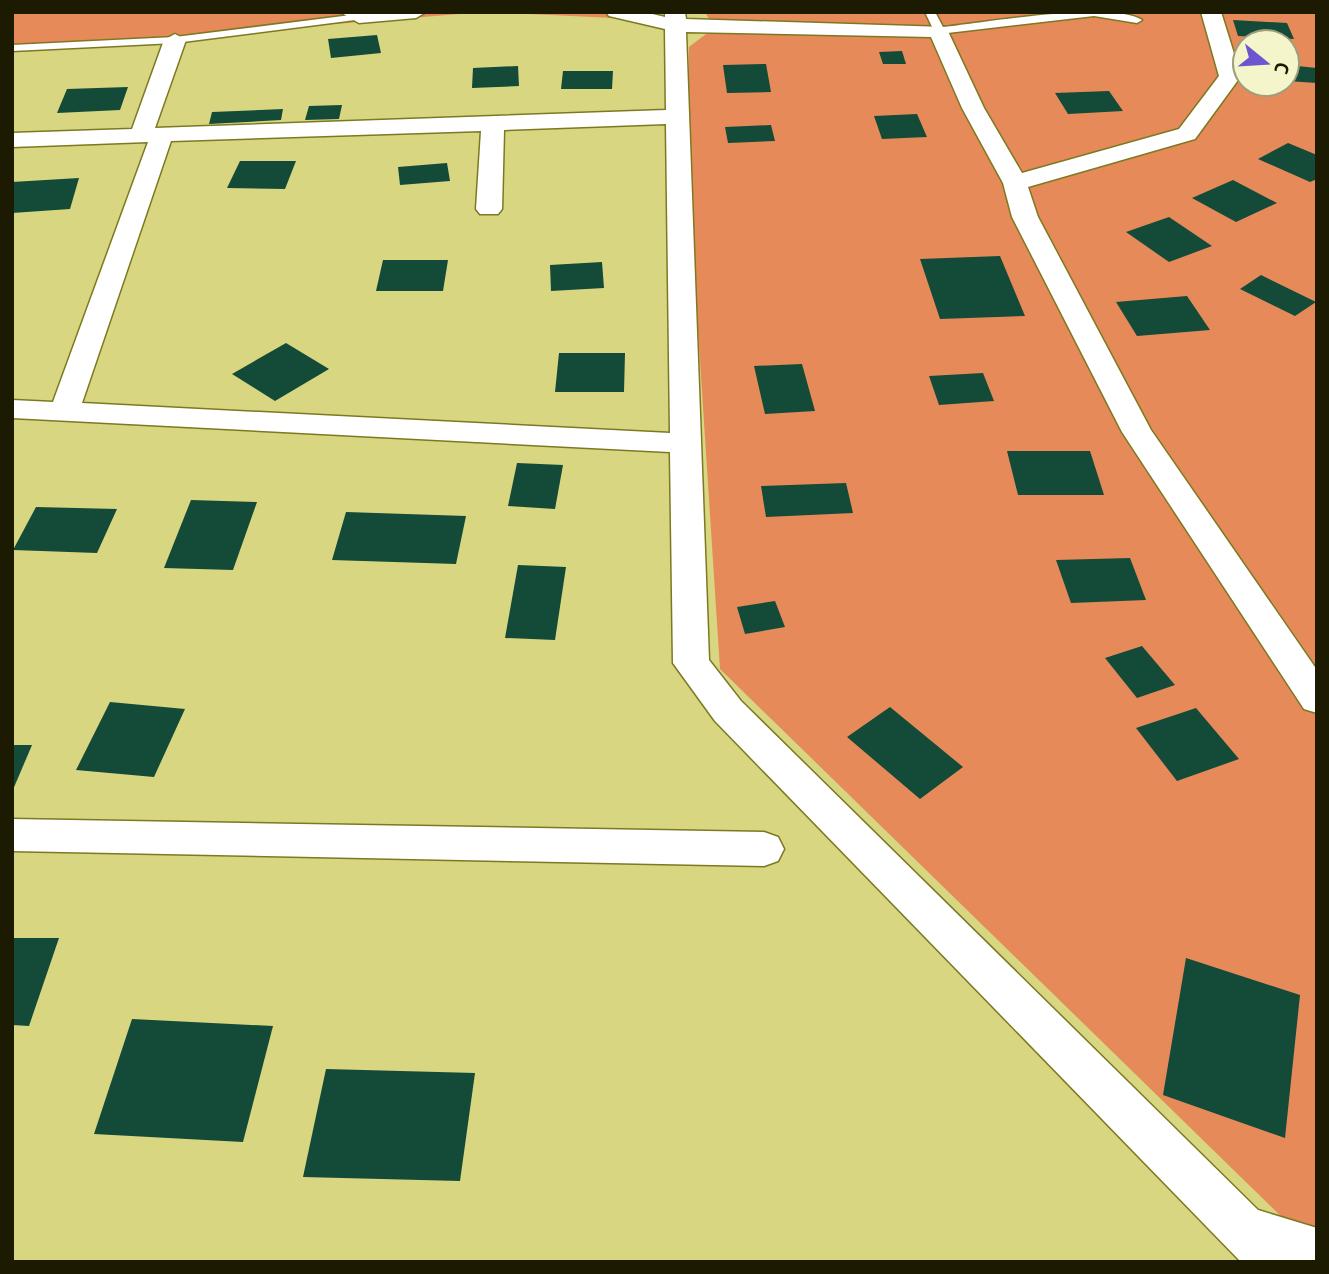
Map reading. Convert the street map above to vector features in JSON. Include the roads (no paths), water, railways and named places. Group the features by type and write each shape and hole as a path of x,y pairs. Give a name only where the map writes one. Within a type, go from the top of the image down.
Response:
{"street":[{"path":"355,15 416,12"},
{"path":"616,12 674,19 934,22 973,108 1015,183 1025,217 1137,432 1317,699"},
{"path":"1015,183 1187,134 1230,76 1212,12"},
{"path":"674,19 683,443 691,663 728,712 1276,1262"},
{"path":"64,412 152,135 174,40"},
{"path":"12,140 676,117"},
{"path":"489,209 493,123"},
{"path":"12,409 683,443"},
{"path":"12,835 764,849"},
{"path":"1241,1229 1317,1253"}],"lane":[{"path":"934,22 1094,13 1137,20"},
{"path":"12,48 174,40 355,15"}]}
